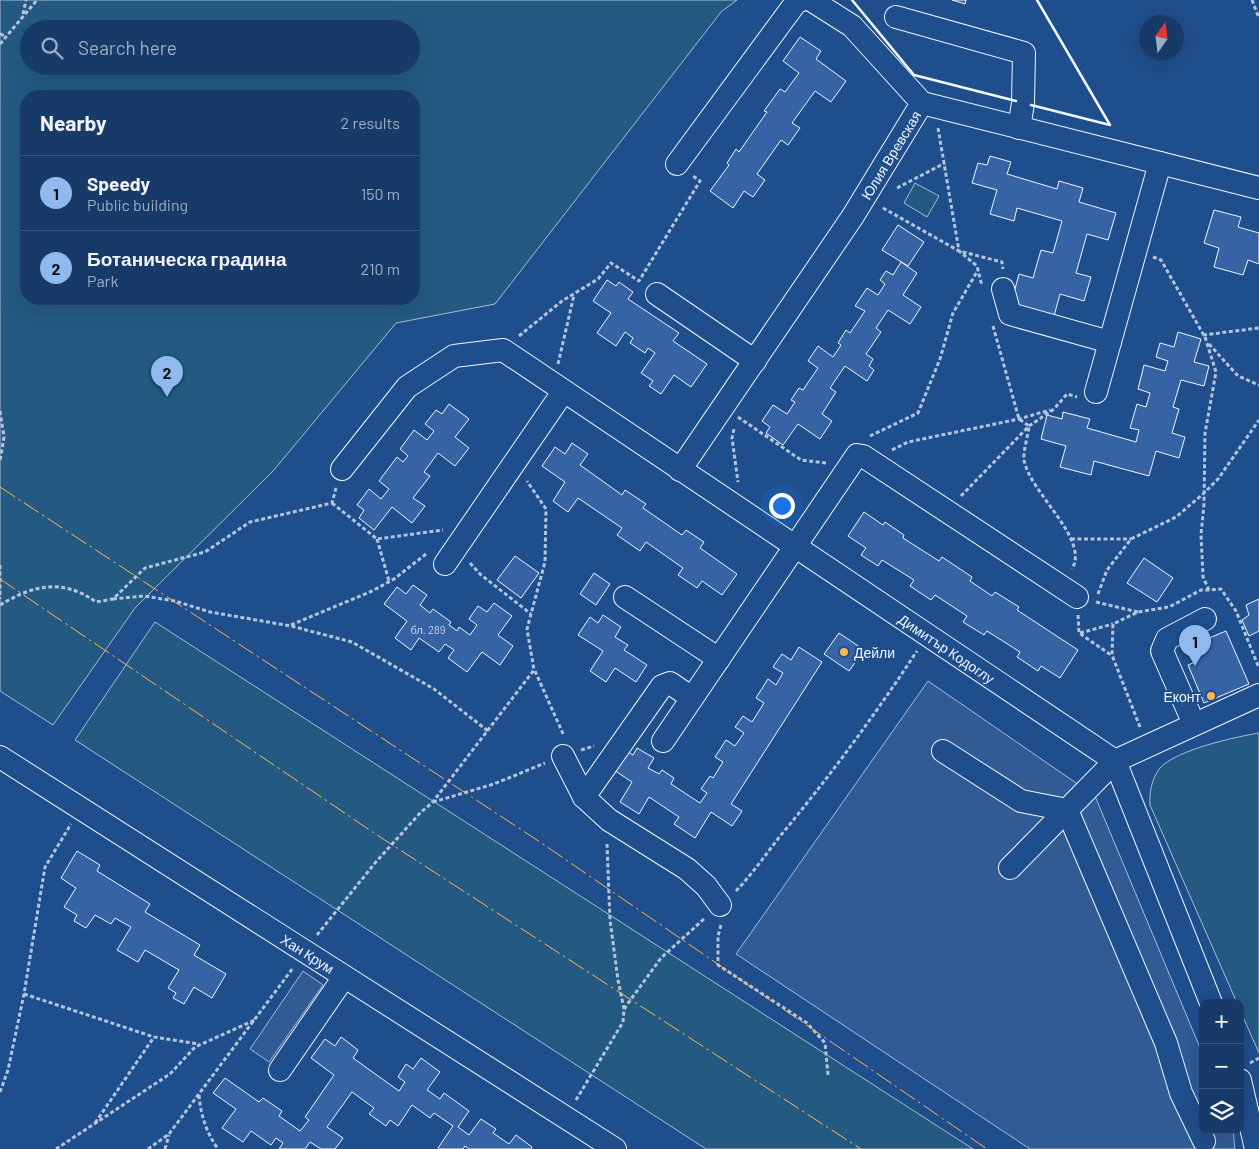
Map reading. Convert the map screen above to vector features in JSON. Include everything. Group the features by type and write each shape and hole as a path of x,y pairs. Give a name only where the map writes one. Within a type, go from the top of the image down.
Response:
{"street":[{"path":"677,164 797,0 802,0"},
{"path":"812,0 852,26 931,105"},
{"path":"896,17 1024,53 1023,103 1019,128"},
{"name":"Юлия Вревская","path":"680,470 730,412 754,361 931,105 1259,188"},
{"path":"1096,392 1160,163"},
{"path":"993,289 1010,314 1110,342"},
{"path":"658,294 754,361"},
{"path":"342,469 407,386 454,356 503,350"},
{"name":"Димитър Кодоглу","path":"503,350 1115,761"},
{"path":"449,549 514,464 563,392"},
{"path":"664,741 795,546 860,461 949,512 1069,591"},
{"path":"625,597 719,659"},
{"path":"1194,724 1162,651 1167,639 1205,620"},
{"path":"584,797 662,686 670,684 692,698"},
{"path":"1010,868 1115,761 1259,695"},
{"path":"943,751 1021,801 1067,810"},
{"path":"567,755 584,797 610,820 687,869 724,902"},
{"name":"Хан Крум","path":"0,758 615,1149"},
{"path":"1115,761 1209,999"},
{"path":"1067,810 1166,1043 1180,1093 1204,1141"},
{"path":"280,1070 344,977"},
{"path":"1242,1089 1256,1149"}],"path":[{"path":"23,16 26,0"},
{"path":"0,44 37,0"},
{"path":"1252,0 1259,18"},
{"path":"0,34 5,36"},
{"path":"931,105 945,163 959,251"},
{"path":"914,180 945,163"},
{"path":"503,350 562,301 598,279 611,263 639,281 700,181 677,164"},
{"path":"883,208 959,251 977,266 993,289"},
{"path":"959,251 1002,262 993,289"},
{"path":"1136,251 1161,260 1209,345 1238,376 1259,386"},
{"path":"860,461 861,441 918,413 940,359 953,312 978,270"},
{"path":"563,392 557,367 574,294"},
{"path":"990,318 1019,419 1029,426"},
{"path":"1204,336 1259,328"},
{"path":"1204,336 1216,372 1205,433 1204,504 1201,535 1203,577 1209,590 1220,589 1236,611 1259,668"},
{"path":"949,512 962,495 1029,426 1054,409 1067,394 1088,400 1096,392"},
{"path":"730,412 801,460 860,461 908,442 1019,419 1054,409"},
{"path":"0,411 4,437 0,461"},
{"path":"730,412 738,490 730,503"},
{"path":"1072,539 1131,539 1176,517 1203,494 1218,478 1259,420"},
{"path":"1029,426 1024,460 1036,486 1072,539 1076,548 1076,563 1069,591 1080,633 1112,655"},
{"path":"514,464 516,472 529,482 546,509 545,562 527,629 534,670 567,755"},
{"path":"332,503 342,469"},
{"path":"332,503 376,539 389,581"},
{"path":"113,600 144,568 205,552 250,522 332,503"},
{"path":"376,539 441,530 449,549 531,614"},
{"path":"1131,539 1107,570 1095,602 1138,612"},
{"path":"290,626 372,591 449,549"},
{"path":"0,565 0,599"},
{"path":"0,605 22,591 58,586 81,592 96,602 144,596 175,601 210,612 290,626 352,642 434,688 488,731"},
{"path":"1080,633 1113,624"},
{"path":"624,1009 661,958 753,874 771,847 828,778 883,704 928,635"},
{"path":"148,1149 169,1134 255,1020 328,918 421,812 432,803 534,670"},
{"path":"432,803 494,784 567,755 598,745 622,742"},
{"path":"0,1092 8,1070 24,994 45,867 79,808"},
{"path":"564,1117 588,1083 623,1022 624,1009 615,964 607,880 606,832 610,820"},
{"path":"724,902 718,936 718,965 807,1023 825,1043 828,1075"},
{"path":"24,994 154,1037 200,1045"},
{"path":"56,1149 170,1074 195,1047 255,1020"},
{"path":"94,1125 154,1037"},
{"path":"199,1094 200,1109 207,1134 218,1149"},
{"path":"165,1149 169,1134"}],"shaded area":[{"path":"0,0 737,0 721,12 495,304 396,323 274,470 135,608 53,725 0,691"},
{"path":"915,183 939,196 927,217 904,203"},
{"path":"155,622 973,1149 706,1149 75,740"},
{"path":"928,681 1095,796 1199,1045 1199,1134 1233,1134 1235,1149 1030,1149 736,954"},
{"path":"1259,733 1259,1053 1244,1019 1244,999 1235,999 1150,805 1151,790 1155,776 1168,761 1206,745"},
{"path":"303,971 323,985 269,1062 250,1049"}],"building":[{"path":"952,0 966,0 965,4"},
{"path":"800,37 821,51 816,59 846,81 831,102 815,91 792,123 800,128 788,145 781,140 757,174 765,180 753,197 744,191 733,208 710,191 729,165 727,163 736,149 739,152 767,112 764,111 780,89 785,92 799,73 783,61"},
{"path":"990,156 1011,162 1007,174 1057,189 1059,181 1083,188 1079,202 1116,213 1108,240 1087,234 1076,273 1091,277 1084,301 1060,294 1054,316 1011,304 1019,274 1033,278 1041,250 1053,253 1062,221 1017,208 1014,221 990,214 997,190 972,183 978,163 987,165"},
{"path":"1214,210 1241,217 1238,227 1259,233 1259,264 1248,260 1243,275 1214,267 1219,248 1204,243"},
{"path":"898,225 924,242 908,266 882,250"},
{"path":"901,262 917,273 903,295 921,307 910,324 888,310 876,328 881,332 866,354 873,359 869,366 874,370 867,381 845,366 830,388 836,392 822,414 832,421 820,439 798,424 783,445 766,433 770,427 762,421 773,405 787,414 795,402 791,400 799,388 803,390 818,368 808,361 818,346 833,357 841,345 838,343 846,330 850,333 865,311 855,306 867,288 878,295 885,284 880,280 886,271 893,275"},
{"path":"607,280 616,286 619,282 633,292 628,299 679,333 673,341 707,364 691,387 674,375 661,394 649,386 653,381 641,373 655,353 648,348 645,353 630,343 633,338 625,332 616,346 597,333 611,313 593,301"},
{"path":"1178,332 1201,339 1194,362 1209,366 1204,386 1181,380 1173,407 1179,409 1172,433 1185,437 1179,458 1156,451 1149,476 1094,461 1091,475 1060,467 1066,446 1041,439 1047,415 1062,419 1063,412 1090,419 1087,428 1136,442 1139,430 1130,428 1137,404 1146,407 1150,393 1138,389 1144,365 1165,371 1168,361 1156,357 1160,343 1174,347"},
{"path":"449,404 469,419 455,437 469,448 455,466 438,453 424,472 430,476 413,498 425,506 412,523 392,507 374,530 359,518 364,510 357,505 369,489 381,499 389,489 379,481 397,457 403,462 408,456 400,449 414,430 427,440 434,431 425,424 436,410 442,414"},
{"path":"572,443 588,454 580,465 622,495 625,490 646,504 643,508 682,535 686,530 704,542 700,548 737,574 722,595 702,581 697,588 678,575 683,568 646,542 640,551 617,535 622,528 578,498 568,512 553,501 565,482 542,466 555,447 565,454"},
{"path":"864,512 883,525 885,522 904,535 903,538 939,561 942,557 972,577 970,581 992,596 995,592 1019,607 1017,610 1078,650 1060,678 1041,666 1038,671 1017,657 1020,652 987,631 984,635 963,622 967,616 935,595 931,600 910,586 914,580 882,560 878,566 861,555 866,548 848,536"},
{"path":"515,556 539,573 521,598 497,580"},
{"path":"1144,558 1173,578 1157,602 1127,583"},
{"path":"594,573 610,584 596,605 580,594"},
{"path":"413,585 427,595 420,605 430,613 433,609 451,622 449,625 457,631 459,627 470,635 477,625 469,619 478,606 487,612 494,603 512,616 498,635 513,646 500,665 482,652 467,672 448,658 454,650 445,644 439,652 419,638 411,650 395,638 407,621 384,604 397,587 406,594"},
{"path":"1259,599 1259,631 1249,636 1242,620 1249,615 1246,605"},
{"path":"603,615 621,627 615,637 628,645 624,650 647,665 636,682 615,668 606,682 590,671 603,651 578,635 590,617 598,623"},
{"path":"1226,631 1249,684 1204,703 1188,665 1195,662 1193,656 1206,650 1202,641"},
{"name":"Дейли","path":"839,633 864,650 849,671 824,654"},
{"path":"799,647 822,662 731,804 742,811 732,826 711,812 695,838 674,824 679,817 649,797 639,814 620,802 632,782 611,768 624,749 633,755 637,748 654,758 648,768 659,774 662,770 674,778 671,784 700,803 707,793 701,789 710,776 713,778 723,762 715,757 726,740 735,746 744,733 735,727 743,716 752,722 764,703 756,698 768,679 776,685 783,673 773,667 782,654 791,660"},
{"path":"77,851 100,865 97,871 150,904 145,912 200,945 194,955 226,974 212,998 194,987 184,1004 173,998 176,993 168,988 179,970 145,950 138,962 117,950 131,927 115,918 111,924 95,915 86,928 74,921 77,915 64,907 76,888 61,878"},
{"path":"341,1037 358,1050 353,1058 399,1091 405,1082 398,1077 406,1064 413,1069 421,1058 440,1072 427,1090 440,1099 444,1093 469,1111 458,1127 469,1135 481,1119 496,1129 493,1133 509,1144 516,1135 532,1147 531,1149 469,1149 465,1146 463,1149 440,1149 438,1148 453,1126 434,1113 430,1118 412,1105 398,1126 390,1120 386,1126 369,1114 374,1108 352,1092 327,1127 343,1138 335,1149 321,1149 310,1142 305,1149 279,1149 283,1143 276,1138 271,1145 251,1131 243,1142 222,1128 236,1109 213,1093 225,1078 259,1102 263,1098 282,1111 279,1116 300,1131 309,1120 305,1117 334,1075 311,1058 325,1039 335,1046"}],"wall":[{"path":"852,0 914,75 1016,101"},
{"path":"1031,105 1110,125 1037,0"}],"power":[{"path":"0,487 540,842 987,1149"},
{"path":"0,579 377,835 861,1149"}],"place":[{"name":"Ботаническа градина","path":"167,397"},
{"name":"Дейли","path":"844,652"},
{"name":"Speedy","path":"1195,666"},
{"name":"Еконт","path":"1211,696"}]}
